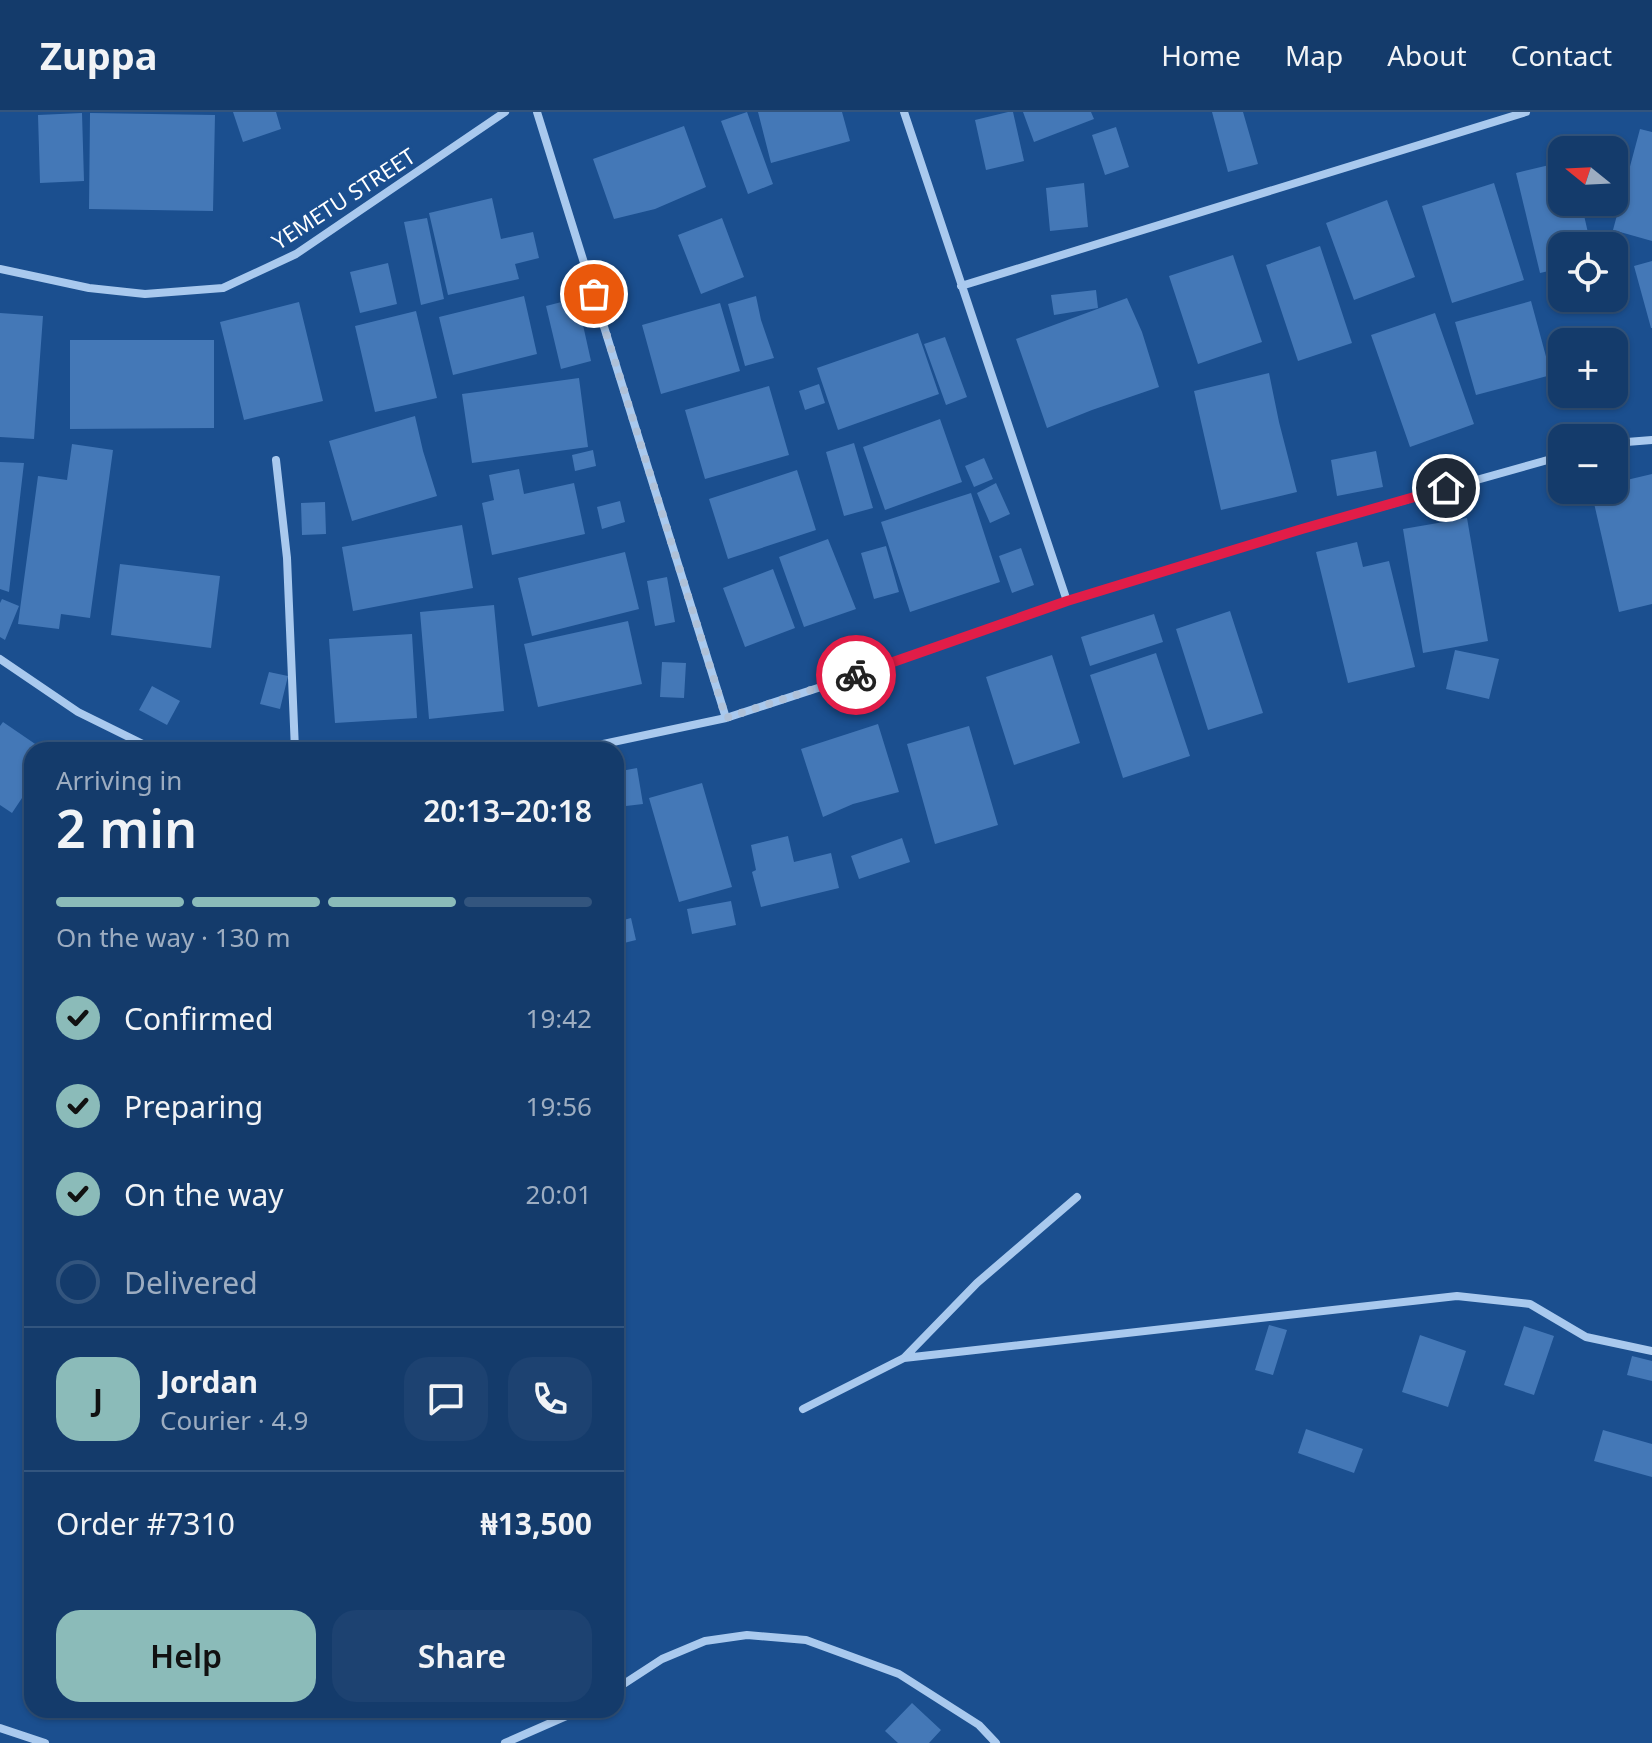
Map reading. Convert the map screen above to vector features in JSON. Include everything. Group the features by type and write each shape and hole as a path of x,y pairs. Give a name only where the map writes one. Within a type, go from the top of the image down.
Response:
{"street":[{"name":"YEMETU STREET","path":"0,269 89,288 145,294 223,288 296,254 505,112"},
{"path":"537,112 726,718"},
{"path":"904,112 1067,601"},
{"path":"961,286 1526,112"},
{"path":"1628,442 1652,440"},
{"path":"276,460 287,558 295,742"},
{"path":"613,742 726,718 1067,601 1302,529 1548,460"},
{"path":"0,659 78,712 139,742"},
{"path":"803,1409 904,1358 977,1283 1077,1197"},
{"path":"904,1358 1457,1296 1530,1304 1586,1337 1652,1351"},
{"path":"624,1684 662,1659 705,1641 747,1635 806,1640 899,1674 979,1725 996,1743"},
{"path":"505,1743 562,1718"},
{"path":"0,1728 45,1743"}],"building":[{"path":"233,112 276,112 281,129 243,142"},
{"path":"747,112 773,184 748,194 721,121"},
{"path":"758,112 842,112 850,141 771,163"},
{"path":"1013,112 1024,161 986,170 975,120"},
{"path":"1023,112 1091,112 1094,119 1034,142"},
{"path":"1212,112 1243,112 1258,164 1228,172"},
{"path":"82,113 84,181 40,183 38,115"},
{"path":"90,113 215,115 213,211 89,209"},
{"path":"684,126 706,187 655,209 614,219 593,159"},
{"path":"1116,127 1129,167 1105,175 1092,135"},
{"path":"1640,129 1652,132 1652,241 1613,230 1617,216 1628,216 1628,174"},
{"path":"1548,165 1548,216 1584,216 1588,232 1548,232 1548,271 1540,273 1516,173"},
{"path":"1084,183 1088,227 1050,231 1046,188"},
{"path":"1494,183 1524,280 1452,303 1422,206"},
{"path":"492,198 501,239 533,232 539,258 515,264 519,279 448,295 429,213"},
{"path":"1387,200 1415,277 1354,300 1326,223"},
{"path":"427,218 444,299 421,305 404,222"},
{"path":"722,218 744,277 701,294 678,235"},
{"path":"1320,246 1352,343 1298,361 1266,265"},
{"path":"1233,255 1262,342 1198,364 1169,276"},
{"path":"1652,261 1652,328 1651,328 1634,266"},
{"path":"388,263 397,304 360,313 350,272"},
{"path":"1096,290 1098,308 1054,315 1051,295"},
{"path":"524,296 537,354 453,375 439,317"},
{"path":"756,296 774,358 745,366 728,304"},
{"path":"577,298 591,361 561,369 546,306"},
{"path":"1127,298 1142,332 1159,387 1047,428 1016,339"},
{"path":"1531,301 1548,364 1548,376 1476,395 1455,322"},
{"path":"299,302 323,401 244,420 220,322"},
{"path":"720,303 740,371 661,394 642,325"},
{"path":"416,311 437,398 375,412 355,326"},
{"path":"0,313 43,316 34,439 0,437"},
{"path":"1435,313 1474,424 1410,447 1371,335"},
{"path":"918,333 939,394 838,430 817,368"},
{"path":"945,337 967,397 946,405 924,344"},
{"path":"70,340 214,340 214,428 70,429"},
{"path":"1269,373 1297,492 1221,510 1194,391"},
{"path":"579,378 588,447 472,463 462,394"},
{"path":"819,384 825,403 805,410 799,391"},
{"path":"769,386 789,455 705,479 685,410"},
{"path":"415,416 437,496 352,521 329,441"},
{"path":"940,419 962,482 885,510 863,447"},
{"path":"854,443 873,508 844,516 826,452"},
{"path":"72,444 113,450 90,618 61,614 59,629 18,624 38,476 67,480"},
{"path":"593,450 596,466 575,471 572,455"},
{"path":"1376,451 1383,487 1337,496 1331,460"},
{"path":"984,458 993,479 974,487 965,466"},
{"path":"0,462 24,463 9,592 0,589"},
{"path":"519,469 524,494 574,483 585,534 492,555 482,503 494,500 489,475"},
{"path":"797,470 816,530 728,559 709,499"},
{"path":"1652,474 1652,604 1619,612 1594,504 1628,504 1628,480"},
{"path":"996,483 1010,514 990,523 977,493"},
{"path":"971,493 1000,582 910,612 881,522"},
{"path":"620,501 625,522 602,529 597,507"},
{"path":"325,502 326,534 302,535 301,503"},
{"path":"1467,518 1488,641 1423,653 1403,529"},
{"path":"462,525 473,588 353,611 342,547"},
{"path":"828,539 856,609 804,627 779,557"},
{"path":"1357,542 1363,567 1389,561 1415,667 1348,683 1316,552"},
{"path":"886,546 899,592 874,599 861,553"},
{"path":"1021,548 1034,585 1012,593 999,556"},
{"path":"625,552 639,609 532,636 518,578"},
{"path":"120,564 220,576 211,648 111,635"},
{"path":"773,569 795,628 745,647 723,588"},
{"path":"667,577 675,622 655,626 647,581"},
{"path":"2,599 19,606 5,640 0,637"},
{"path":"494,605 504,711 429,719 420,612"},
{"path":"1230,611 1263,713 1208,730 1176,629"},
{"path":"1154,614 1163,642 1090,666 1081,637"},
{"path":"628,621 642,684 538,707 524,644"},
{"path":"412,634 417,718 335,723 329,639"},
{"path":"1455,650 1499,659 1489,699 1446,689"},
{"path":"1156,653 1190,756 1123,778 1090,675"},
{"path":"1052,655 1080,743 1014,765 986,677"},
{"path":"662,662 686,663 684,698 660,697"},
{"path":"269,672 288,676 280,709 260,704"},
{"path":"152,686 180,701 167,725 139,710"},
{"path":"3,722 32,742 24,742 24,795 12,813 0,805 0,726"},
{"path":"878,724 899,792 853,804 823,817 801,749"},
{"path":"969,726 998,825 935,844 907,744"},
{"path":"637,768 643,804 626,806 624,770"},
{"path":"702,783 732,887 679,902 649,798"},
{"path":"788,836 794,862 831,853 839,888 761,907 752,872 756,870 751,845"},
{"path":"902,838 910,862 859,879 851,856"},
{"path":"731,901 736,925 692,934 687,909"},
{"path":"631,918 636,940 624,943 624,920"},
{"path":"1269,1325 1287,1330 1273,1375 1255,1370"},
{"path":"1524,1326 1554,1336 1534,1395 1504,1385"},
{"path":"1420,1335 1466,1351 1448,1407 1402,1392"},
{"path":"1632,1356 1652,1361 1652,1381 1627,1375"},
{"path":"1306,1429 1363,1449 1354,1473 1298,1453"},
{"path":"1603,1430 1652,1444 1652,1477 1594,1461"},
{"path":"912,1703 941,1730 929,1743 898,1743 885,1731"}],"way so far":[{"path":"594,294 726,718 856,675"}],"route":[{"path":"856,675 1067,601 1446,488"}]}
